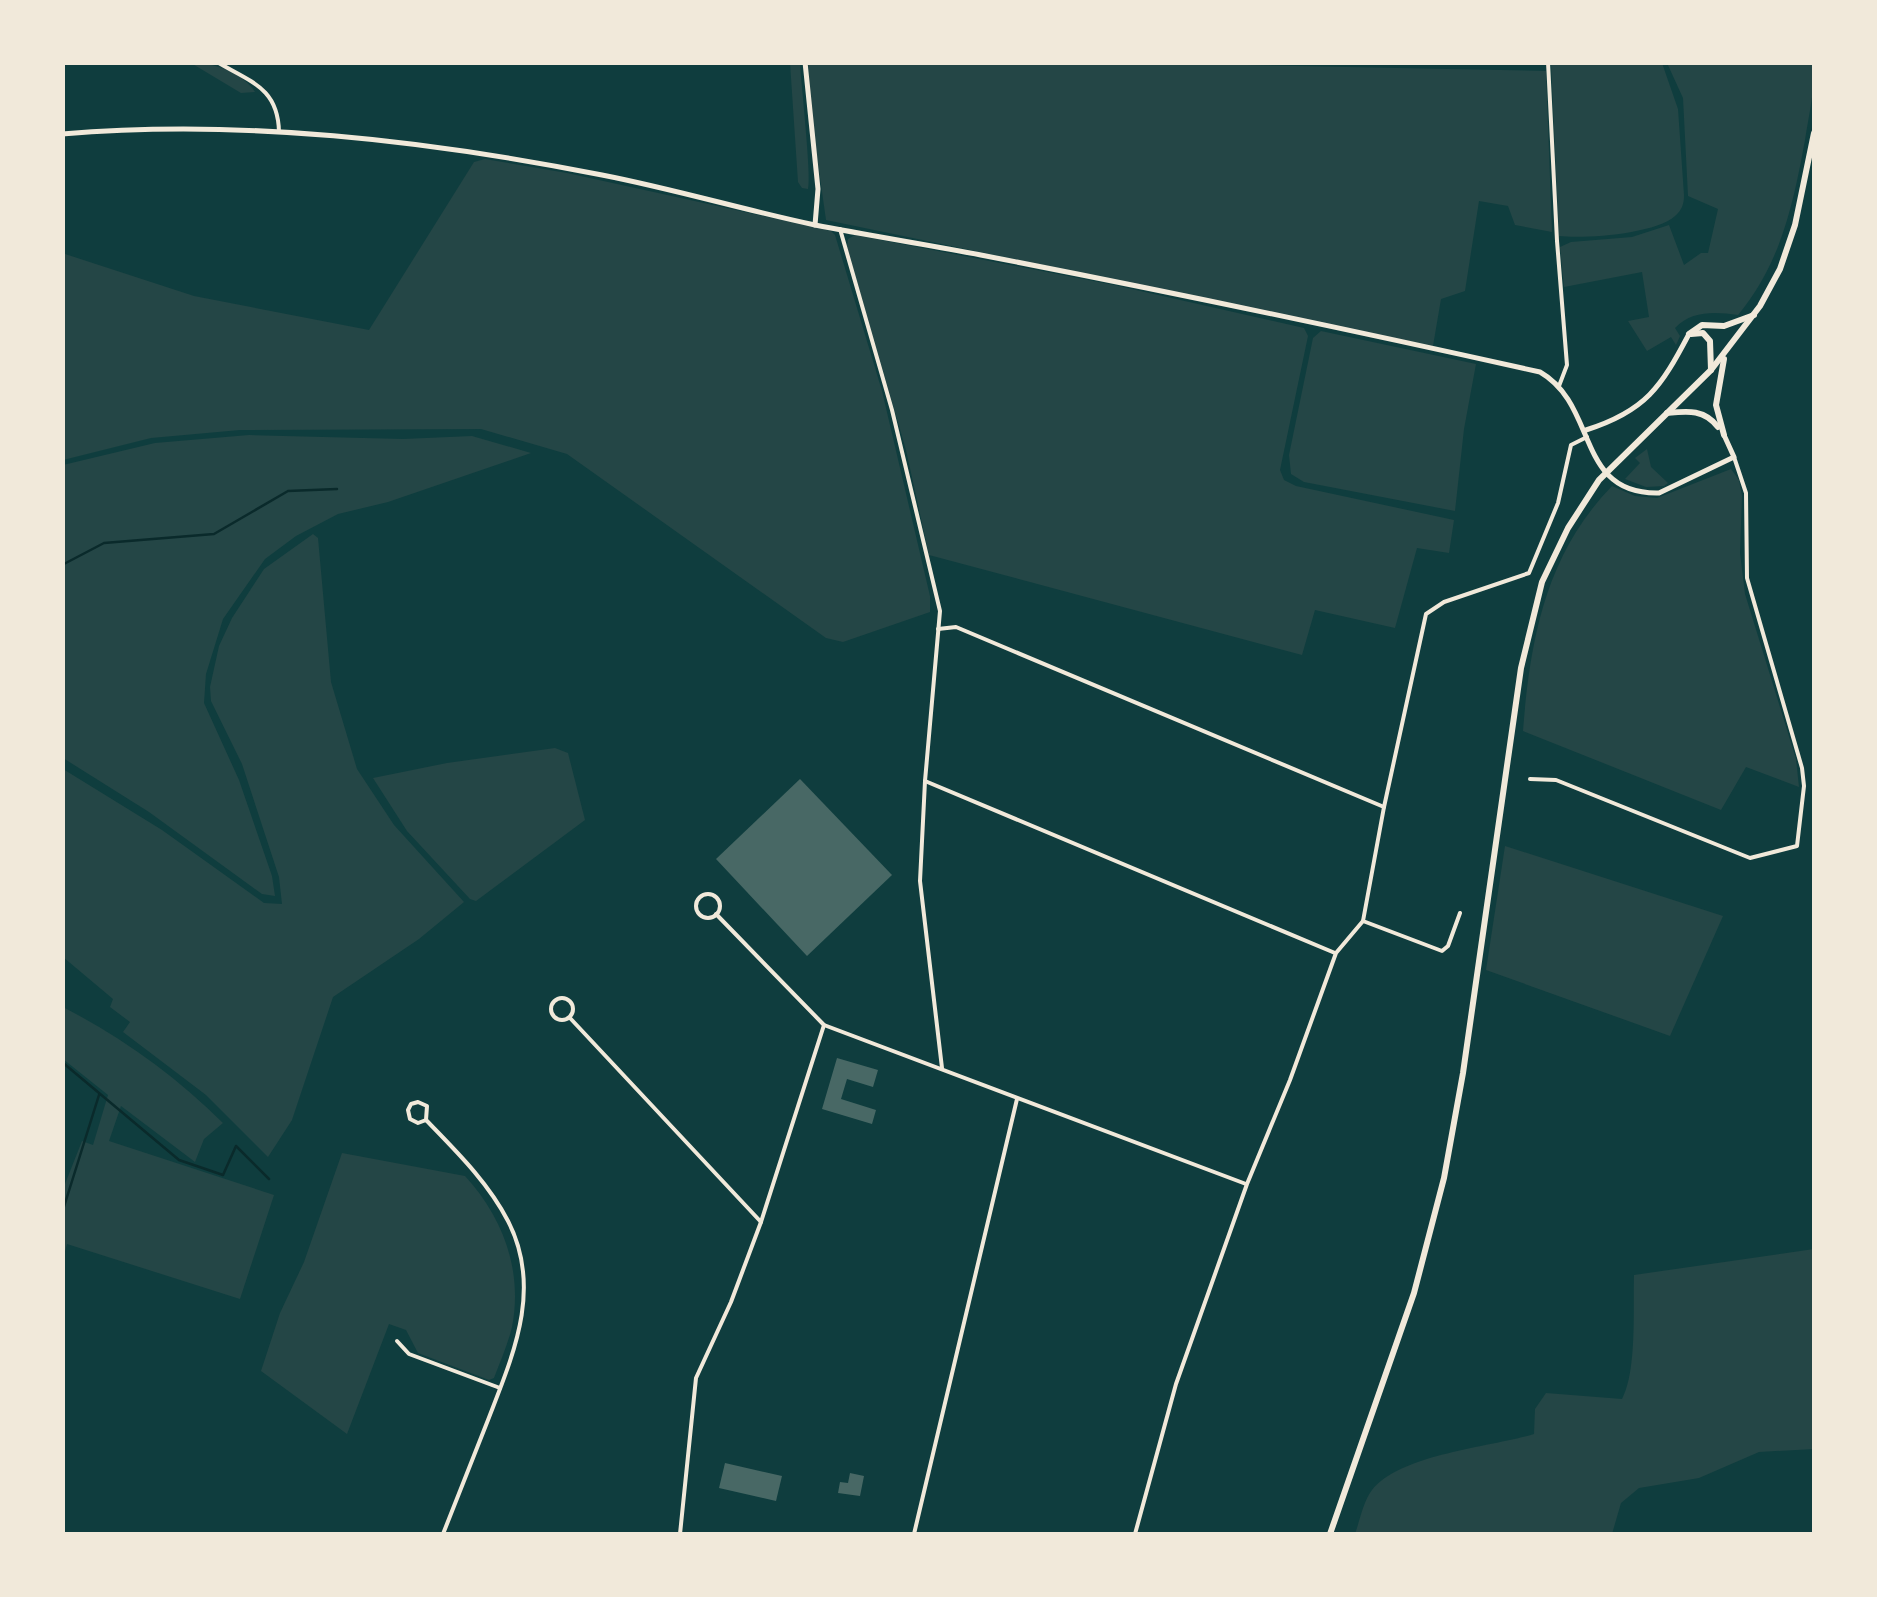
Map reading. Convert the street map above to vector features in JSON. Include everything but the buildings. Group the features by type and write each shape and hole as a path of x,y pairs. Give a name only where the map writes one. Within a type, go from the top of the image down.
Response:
{"highway":[{"path":"1330,1534 1414,1294 1444,1178 1529,627 1554,554 1611,466 1711,370 1755,315 1785,255 1814,133"},
{"path":"1690,334 1702,325 1724,326 1755,315"},
{"path":"1690,334 1703,334 1710,341 1711,370"},
{"path":"1724,435 1716,406 1725,354"},
{"path":"1666,413 1702,413 1724,435"}],"main road":[{"path":"805,62 818,189 814,225"},
{"path":"62,134 167,129 279,132 395,142 532,162 668,189 814,225 1540,372 1559,386 1586,434 1592,456 1603,470 1646,494 1659,493 1734,457 1724,435"},
{"path":"1586,434 1648,398 1668,374 1690,334"}],"street":[{"path":"217,62 270,94 277,110 279,132"},
{"path":"1548,62 1556,241 1567,365 1559,386"},
{"path":"840,229 892,410 940,611 924,780 920,881 942,1068"},
{"path":"1135,1534 1176,1384 1247,1184 1336,953 1363,922 1426,614 1444,602 1530,573 1558,503 1569,450 1586,434"},
{"path":"1530,779 1556,780 1750,858 1797,846 1802,768 1747,578 1746,493 1734,457"},
{"path":"938,630 956,627 1384,807"},
{"path":"924,780 1336,953"},
{"path":"714,896 720,904 716,914 708,918 701,915 696,908 698,898 714,896"},
{"path":"1363,922 1442,951 1448,946 1460,912"},
{"path":"716,914 824,1025 1247,1184"},
{"path":"568,999 574,1007 570,1018 562,1021 554,1017 552,1003 568,999"},
{"path":"570,1018 762,1222"},
{"path":"680,1534 696,1378 732,1302 762,1222 824,1025"},
{"path":"914,1534 1017,1099"},
{"path":"411,1104 424,1104 428,1110 426,1120 418,1123 410,1119 411,1104"},
{"path":"426,1120 496,1200 510,1224 524,1277 522,1323 443,1534"},
{"path":"398,1341 409,1354 500,1388"}],"shaded area":[{"path":"1094,62 1546,71 1552,232 1515,225 1508,206 1479,201 1465,291 1441,299 1433,346 826,220 808,63"},
{"path":"191,63 226,70 243,79 255,92 241,93"},
{"path":"790,63 800,63 808,189 798,182"},
{"path":"1551,63 1662,63 1678,109 1684,195 1675,216 1636,231 1559,236"},
{"path":"1667,63 1814,63 1814,83 1790,210 1775,254 1753,295 1738,315 1713,313 1689,318 1675,328 1680,336 1676,345 1671,337 1647,351 1628,321 1649,317 1642,272 1564,287 1560,247 1571,242 1632,237 1669,225 1684,265 1701,253 1708,253 1718,209 1688,196 1683,98"},
{"path":"485,159 567,173 835,235 882,391 930,596 930,612 843,642 826,638 567,454 481,429 240,430 151,438 63,460 62,253 194,296 369,330 474,162"},
{"path":"855,235 1114,285 1304,328 1308,336 1280,470 1284,480 1296,486 1454,520 1449,553 1417,548 1395,628 1315,610 1302,655 929,555 906,450 847,247 848,239"},
{"path":"1321,331 1476,364 1455,511 1304,482 1291,474 1289,455 1313,338"},
{"path":"249,435 403,439 472,436 531,453 388,502 338,514 296,536 265,559 223,619 206,674 204,703 239,780 272,876 275,896 262,894 149,812 63,758 63,465 155,443"},
{"path":"1647,449 1651,467 1668,483 1664,486 1646,487 1625,479 1640,463 1635,458"},
{"path":"1731,469 1739,480 1742,496 1740,553 1745,594 1796,759 1799,787 1746,767 1721,810 1523,731 1531,663 1545,600 1571,540 1590,512 1612,486 1635,496 1657,498"},
{"path":"313,534 318,538 331,682 357,769 394,825 464,902 419,939 333,997 292,1120 268,1157 206,1095 123,1032 130,1022 110,1007 113,999 63,957 63,769 162,830 264,903 282,904 279,877 242,764 211,701 210,687 219,646 264,569"},
{"path":"555,748 568,753 585,820 476,901 407,831 373,778 447,763"},
{"path":"1505,846 1723,916 1670,1036 1486,970"},
{"path":"63,1007 147,1059 223,1123 204,1139 195,1162 121,1106 109,1141 274,1195 240,1299 67,1244 63,1259 63,1189 82,1141 93,1145 108,1095 63,1059"},
{"path":"342,1153 465,1176 499,1227 515,1286 512,1327 494,1378 489,1380 418,1353 406,1330 389,1324 347,1434 261,1371"},
{"path":"1814,1249 1814,1449 1759,1452 1699,1478 1639,1488 1621,1503 1612,1534 1355,1534 1369,1495 1385,1478 1447,1453 1534,1434 1535,1409 1546,1393 1622,1399 1632,1356 1634,1275"}],"waterway":[{"path":"62,565 104,543 214,534 288,491 337,489"},
{"path":"62,1062 179,1160 223,1175 236,1146 269,1179"},
{"path":"62,1213 99,1095"}]}
